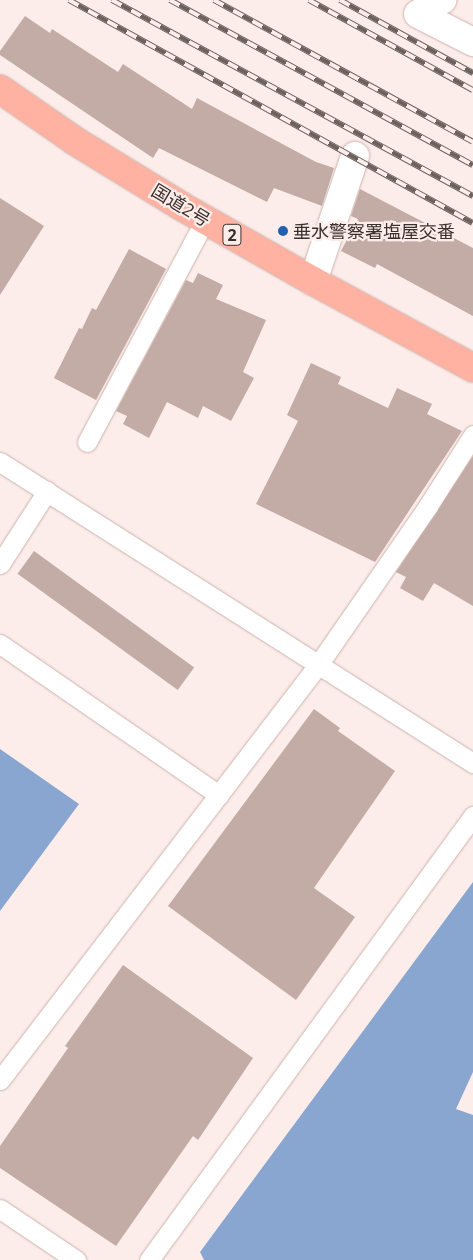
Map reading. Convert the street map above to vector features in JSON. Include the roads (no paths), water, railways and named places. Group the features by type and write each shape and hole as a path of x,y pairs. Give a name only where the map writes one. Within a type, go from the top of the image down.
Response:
{"highway":[{"name":"国道2号","path":"0,89 75,141 206,220 313,282 473,368"}],"street":[{"path":"425,8 473,42"},
{"path":"313,282 355,156"}],"lane":[{"path":"88,442 206,220"},
{"path":"0,1080 318,665 428,506 473,435"},
{"path":"0,462 473,763"},
{"path":"0,564 47,491"},
{"path":"0,644 219,795"},
{"path":"149,1260 473,816"},
{"path":"0,1209 76,1260"}],"water":[{"path":"0,749 79,804 0,911"},
{"path":"473,882 473,1072 456,1109 473,1115 473,1260 204,1260 200,1252"}],"railway":[{"path":"69,0 473,223"},
{"path":"112,0 473,196"},
{"path":"170,0 473,165"},
{"path":"214,0 473,142"},
{"path":"309,0 473,90"},
{"path":"340,0 473,73"}],"place":[{"name":"垂水警察署塩屋交番","path":"283,231"}]}
